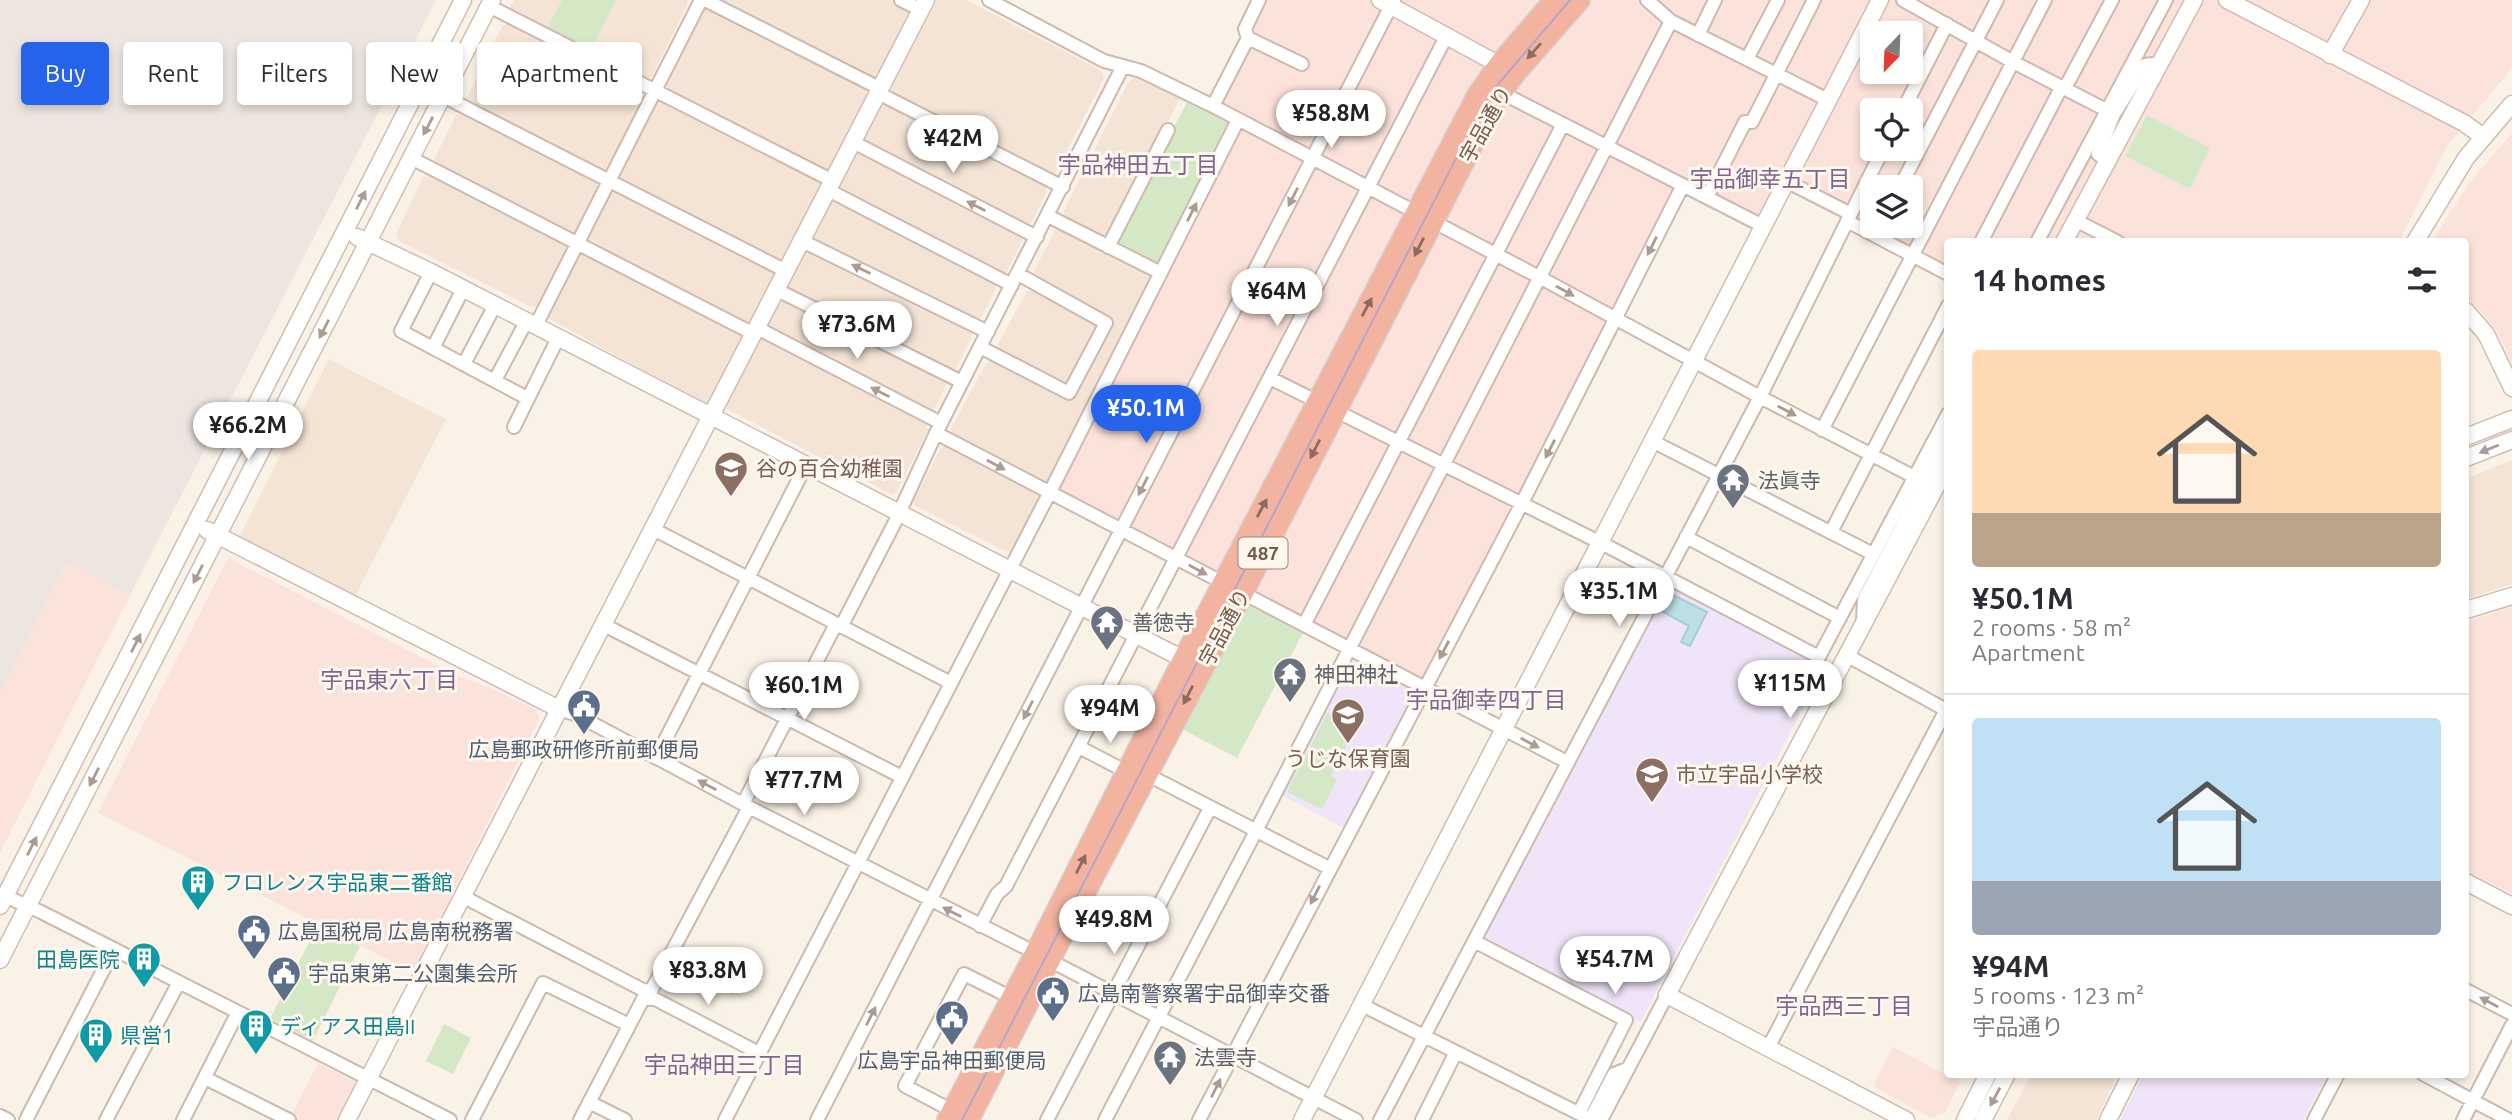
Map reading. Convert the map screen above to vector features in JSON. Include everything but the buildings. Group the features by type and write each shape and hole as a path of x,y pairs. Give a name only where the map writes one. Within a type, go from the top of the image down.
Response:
{"highway":[{"name":"宇品通り","path":"1424,217 1500,92 1507,69 1555,0"},
{"name":"宇品通り","path":"956,1117 1042,957 1424,217 1478,95 1578,0"},
{"name":"宇品通り","path":"956,1117 1012,998 1081,901 1136,773"}],"street":[{"path":"450,1120 27,906 2,899 463,0"},
{"path":"495,380 576,244 703,0 1063,187"},
{"path":"347,1120 923,5 901,0"},
{"path":"989,0 1104,61 1141,71 1213,106 1541,278 1693,362 1920,479"},
{"path":"1213,106 1248,38 1245,29 1259,0"},
{"path":"1647,0 1671,21 1828,100"},
{"path":"1698,35 1715,0"},
{"path":"1747,60 1778,0"},
{"path":"1707,197 1745,122 1752,122 1814,0"},
{"path":"1302,1120 1880,0"},
{"path":"1903,0 2013,62 2111,111"},
{"path":"1906,175 1997,0"},
{"path":"1822,430 2045,0"},
{"path":"1983,238 2112,0"},
{"path":"2040,238 2111,111 2166,0"},
{"path":"2066,238 2194,0"},
{"path":"2227,0 2464,123 2482,136"},
{"path":"2330,55 2361,0"},
{"path":"817,1120 1313,159 1389,2 1507,69"},
{"path":"463,57 491,3 831,185 1015,280 1106,323 1069,393 980,347"},
{"path":"1105,1120 1350,649 1671,21"},
{"path":"1909,98 1947,24"},
{"path":"980,926 997,894 1006,886 1079,747 1447,35"},
{"path":"1248,38 1302,64"},
{"path":"2107,162 2098,155 2111,111 2145,65 2160,63"},
{"path":"464,897 643,990 652,991 788,718 899,512 938,428 1123,66"},
{"path":"1500,92 1763,226"},
{"path":"2417,238 2466,158 2512,104"},
{"path":"0,960 438,105"},
{"path":"461,105 786,271"},
{"path":"725,1120 856,862 1050,492 1238,120"},
{"path":"1304,625 1563,124"},
{"path":"1108,247 1168,130"},
{"path":"853,142 1037,237"},
{"path":"411,158 576,244 755,331 938,428 1121,530 1567,762"},
{"path":"1380,1120 1760,397 1877,161"},
{"path":"1786,181 1860,222"},
{"path":"1199,1120 1521,505 1683,185"},
{"path":"1048,216 1161,273"},
{"path":"2076,220 2110,238"},
{"path":"345,231 431,272 1193,663"},
{"path":"1888,238 1912,255 1944,272"},
{"path":"802,241 988,332"},
{"path":"431,272 401,331 527,398"},
{"path":"433,348 463,289"},
{"path":"777,290 962,382"},
{"path":"464,365 495,306"},
{"path":"1831,532 1944,314"},
{"path":"2469,314 2486,334 2512,388"},
{"path":"514,427 558,338"},
{"path":"1270,378 1600,543 1819,657 1873,554 1944,445"},
{"path":"2469,436 2512,419"},
{"path":"1862,623 1864,599 1944,423"},
{"path":"2469,457 2512,440"},
{"path":"1652,441 1873,554"},
{"path":"656,758 806,465"},
{"path":"1594,1118 1627,1069 1944,471"},
{"path":"196,524 575,714 1356,1120"},
{"path":"653,529 951,683"},
{"path":"1686,537 1840,618"},
{"path":"2469,609 2512,596"},
{"path":"604,625 902,776"},
{"path":"1846,655 1944,708"},
{"path":"1769,1046 1944,716"},
{"path":"1079,747 1210,807 1329,868"},
{"path":"1047,1120 1210,807"},
{"path":"2469,884 2512,906"},
{"path":"1081,901 1144,933"},
{"path":"1474,942 1626,1020 1594,1118"},
{"path":"26,1120 114,949"},
{"path":"956,1117 905,1086 964,974 1012,998"},
{"path":"106,1120 179,982"},
{"path":"472,1120 543,983 629,1025"},
{"path":"2469,992 2512,1014"},
{"path":"1667,995 1906,1120"},
{"path":"580,1120 643,999 655,999 760,1053"},
{"path":"1362,1005 1594,1118"},
{"path":"183,1120 238,1012"},
{"path":"2463,1120 2512,1025"},
{"path":"1422,1120 1456,1052"},
{"path":"205,1078 289,1120"},
{"path":"1965,1120 1987,1078"},
{"path":"1983,1120 2005,1078"},
{"path":"2108,1120 2129,1078"},
{"path":"2314,1120 2336,1078"},
{"path":"2430,1078 2509,1120"},
{"path":"589,1101 625,1120"},
{"path":"0,1116 9,1120"}],"shaded area":[{"path":"0,0 436,0 414,42 366,42 366,105 382,105 130,595 66,562 0,693"},
{"path":"514,0 562,0 546,30 512,13 510,8"},
{"path":"616,0 687,0 688,3 652,77 642,79 642,42 595,42"},
{"path":"717,0 891,0 909,9 912,16 880,79 873,81"},
{"path":"937,0 966,0 1101,70 1104,78 1055,174 1049,176 892,95 891,88"},
{"path":"1259,0 2512,0 2512,68 2448,145 2401,238 1944,238 1944,268 1882,238 1923,238 1923,175 1860,175 1860,227 1849,222 1849,213 1786,180 1762,226 1681,187 1422,681 1054,490 1237,120 1215,106"},
{"path":"708,8 865,88 868,98 831,171 825,174 666,93 664,85 701,10"},
{"path":"509,23 546,42 494,42 502,26"},
{"path":"477,77 477,105 639,105 607,169 599,172 468,104 466,99"},
{"path":"1133,78 1144,78 1181,96 1109,236 1104,239 1064,218 1064,210 1128,83"},
{"path":"659,100 819,181 822,191 786,262 780,264 620,181 618,172 652,102"},
{"path":"884,103 1046,186 1047,191 1030,226 1024,228 863,144 862,138 878,105"},
{"path":"463,113 595,179 598,188 576,231 568,233 437,168 434,160 456,115"},
{"path":"2512,133 2512,363 2496,330 2469,300 2469,238 2434,238 2469,183"},
{"path":"860,149 1022,233 1023,239 1006,273 1001,274 839,189 838,184 855,150"},
{"path":"430,175 563,242 566,251 539,306 532,307 399,241 396,234 423,177"},
{"path":"613,190 774,272 776,279 749,327 585,242 584,237 606,192"},
{"path":"834,199 995,282 996,288 979,322 813,242 810,237 829,201"},
{"path":"1057,227 1153,273 1155,277 1051,483 1046,483 952,434 951,429 985,365 992,360 1073,400 1114,321 1035,277 1034,271"},
{"path":"813,248 973,329 954,373 788,290 787,284 805,250"},
{"path":"580,253 742,335 743,340 710,403 704,404 548,318 546,309 573,256"},
{"path":"1035,290 1094,320 1097,330 1069,385 1062,385 999,352 998,344 1027,291"},
{"path":"786,297 944,379 946,385 934,410 929,411 769,328 767,323 779,298"},
{"path":"762,338 926,423 928,430 896,493 893,495 723,407 757,340"},
{"path":"329,359 446,419 355,596 239,537"},
{"path":"946,443 1040,491 1041,496 1012,551 1007,552 915,506 913,502"},
{"path":"2512,460 2512,584 2469,598 2469,478"},
{"path":"228,558 460,677 491,688 537,710 539,719 413,972 98,813"},
{"path":"66,562 130,595 0,853 0,693"},
{"name":"市立宇品小学校","path":"1664,583 1824,667 1641,1021 1630,1018 1480,941"},
{"path":"2512,607 2512,894 2469,872 2469,621"},
{"name":"うじな保育園","path":"1355,660 1412,688 1415,694 1346,829 1281,795 1348,662"},
{"path":"1893,1047 1944,1074 1944,1078 1960,1082 1945,1113 1931,1118 1873,1086"},
{"path":"318,1063 357,1083 338,1120 294,1120 290,1118"},
{"path":"2029,1078 2117,1078 2096,1120 2007,1120"},
{"path":"2141,1078 2325,1078 2303,1120 2120,1120"}],"green space":[{"path":"562,0 616,0 595,42 570,42 546,30"},
{"path":"1188,100 1227,120 1230,129 1161,262 1154,264 1122,247 1118,237"},
{"path":"2147,115 2210,148 2190,189 2125,156"},
{"path":"1250,604 1304,631 1237,758 1182,729 1244,607"},
{"path":"1328,712 1356,726 1331,776 1337,779 1322,809 1287,792"},
{"path":"318,925 360,946 313,1041 270,1019"},
{"path":"705,965 739,982 733,995 698,978"},
{"path":"444,1024 471,1038 453,1074 426,1061"}],"water":[{"path":"1667,592 1707,612 1690,646 1681,642 1689,626 1658,609"}],"tram line":[{"path":"962,1120 1483,106 1499,83 1570,0"}],"place":[{"name":"谷の百合幼稚園","path":"731,498"},
{"name":"法眞寺","path":"1733,510"},
{"name":"善徳寺","path":"1107,652"},
{"name":"神田神社","path":"1290,704"},
{"name":"広島郵政研修所前郵便局","path":"584,736"},
{"name":"うじな保育園","path":"1348,745"},
{"name":"市立宇品小学校","path":"1652,804"},
{"name":"フロレンス宇品東二番館","path":"198,912"},
{"name":"広島国税局 広島南税務署","path":"254,961"},
{"name":"田島医院","path":"144,989"},
{"name":"宇品東第二公園集会所","path":"284,1003"},
{"name":"広島南警察署宇品御幸交番","path":"1053,1023"},
{"name":"広島宇品神田郵便局","path":"952,1047"},
{"name":"ディアス田島II","path":"256,1056"},
{"name":"県営1","path":"96,1065"},
{"name":"法雲寺","path":"1170,1087"}],"district":[{"name":"宇品神田五丁目","path":"1138,164"},
{"name":"宇品御幸五丁目","path":"1770,178"},
{"name":"宇品東六丁目","path":"389,679"},
{"name":"宇品御幸四丁目","path":"1486,699"},
{"name":"宇品西三丁目","path":"1844,1005"},
{"name":"宇品神田三丁目","path":"724,1064"}]}
